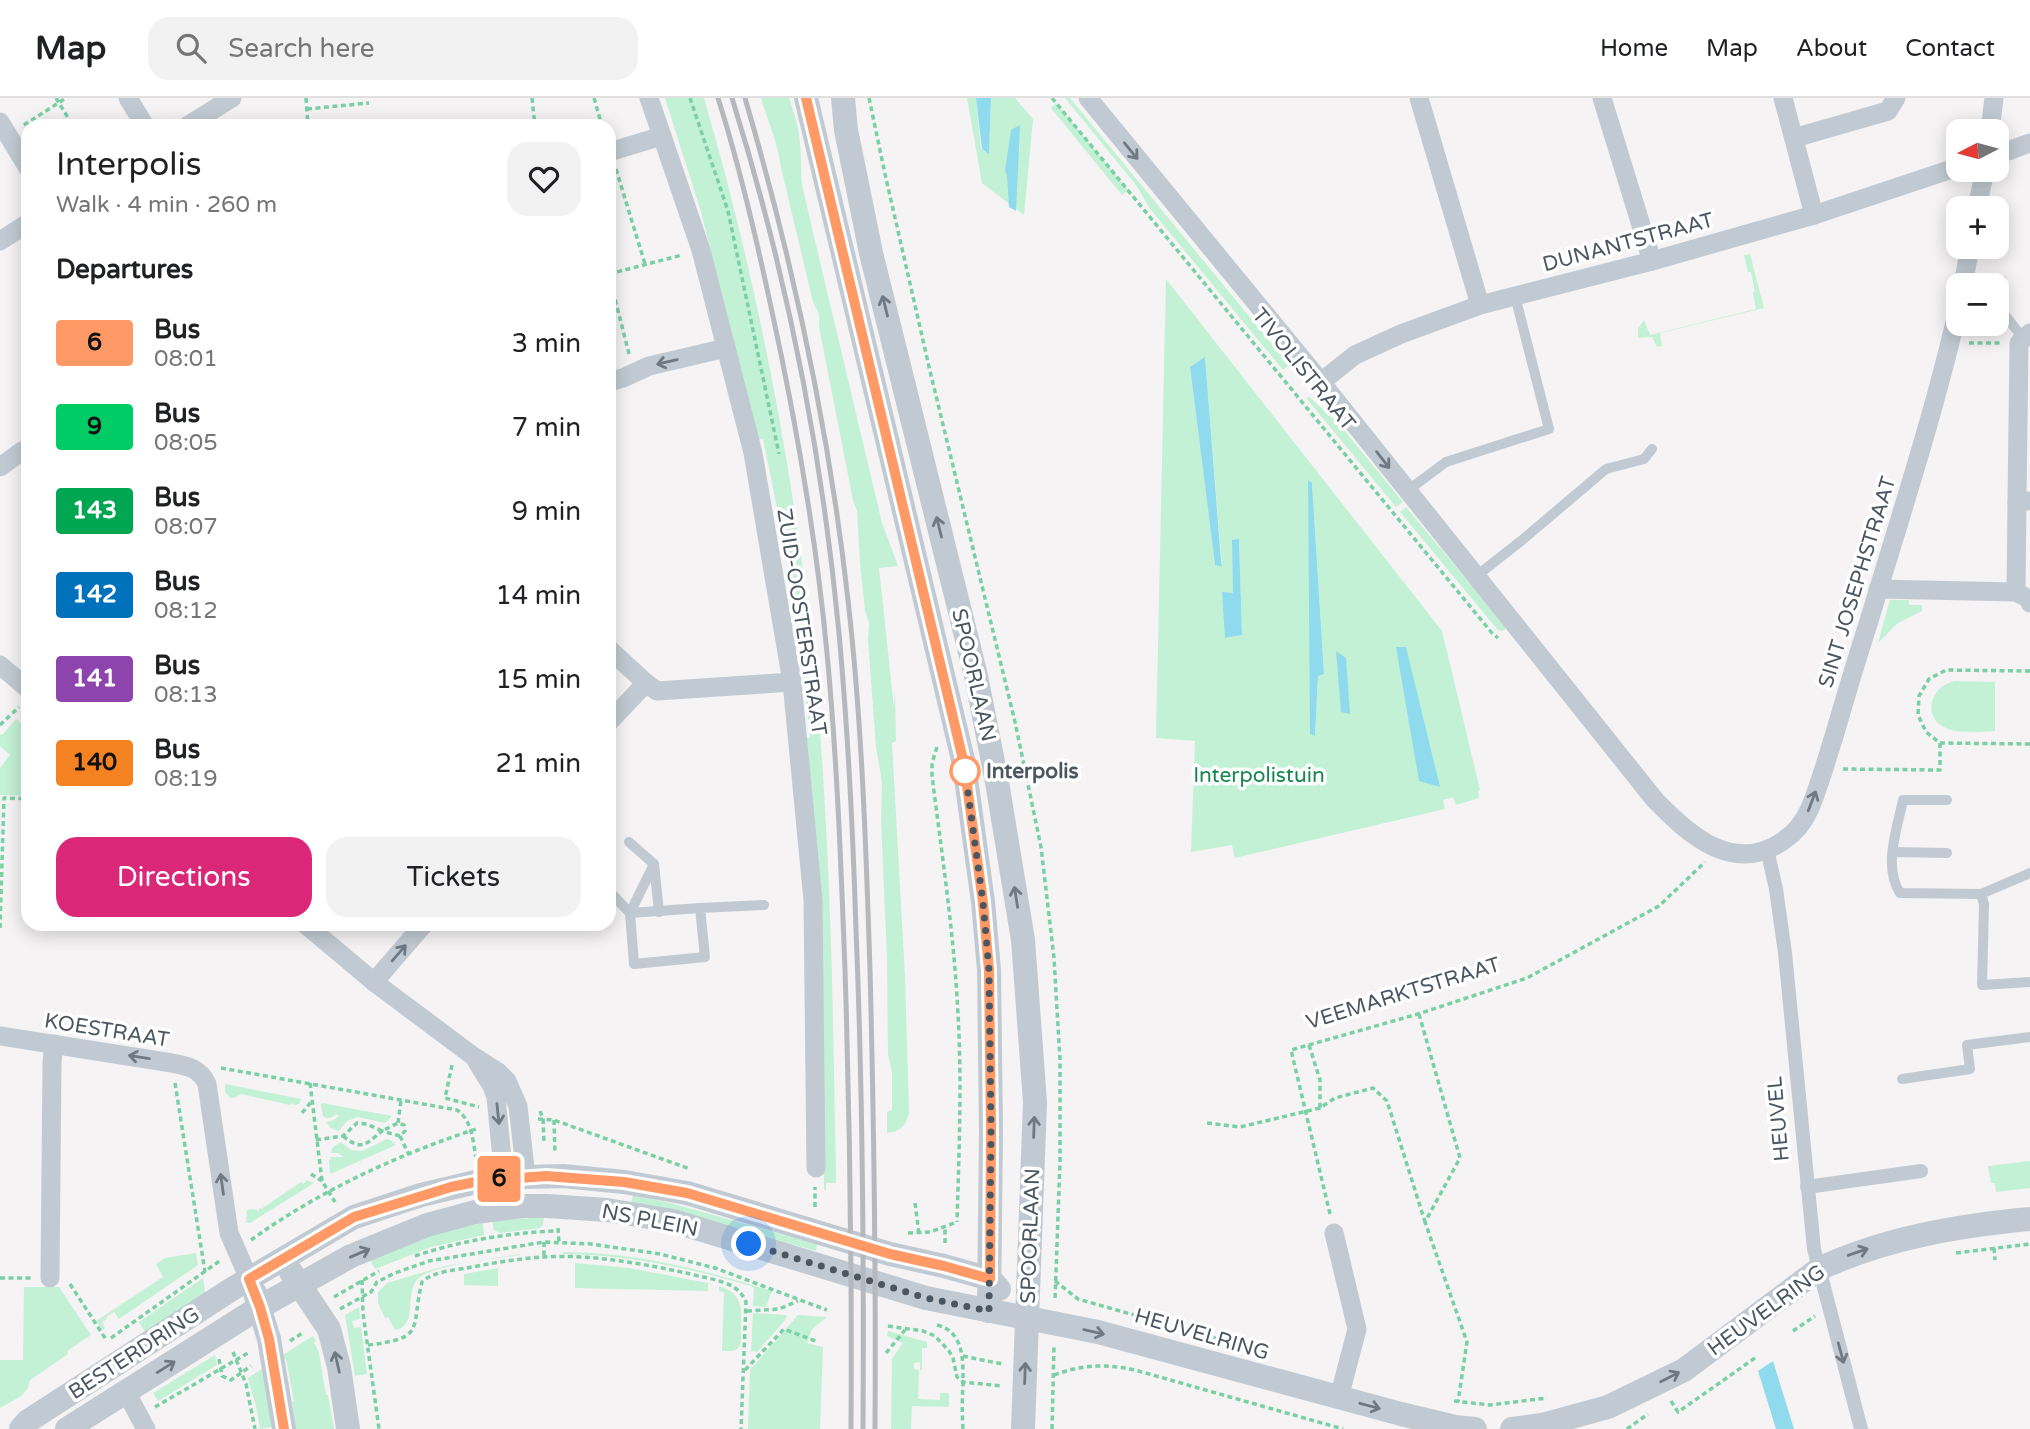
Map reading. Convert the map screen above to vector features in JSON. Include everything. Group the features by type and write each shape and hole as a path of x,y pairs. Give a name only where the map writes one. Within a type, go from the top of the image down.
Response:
{"street":[{"path":"128,98 141,119"},
{"path":"198,119 232,98"},
{"name":"ZUID-OOSTERSTRAAT","path":"649,98 701,250 753,453 792,682 813,900 816,1168"},
{"name":"SPOORLAAN","path":"806,98 964,764 983,902 989,970 989,1311"},
{"name":"SPOORLAAN","path":"843,98 858,195 975,676 997,782 1023,940 1035,1102 1023,1429"},
{"name":"TIVOLISTRAAT","path":"1088,98 1321,382 1655,800 1677,822 1719,850"},
{"path":"1419,98 1480,305"},
{"path":"1783,98 1814,215"},
{"path":"1794,138 1888,111 1896,98"},
{"path":"1991,119 1994,98"},
{"path":"1603,99 1651,261"},
{"path":"4,129 21,157"},
{"path":"616,150 662,136"},
{"path":"2009,151 2030,143"},
{"name":"DUNANTSTRAAT","path":"1321,382 1356,355 1401,334 1480,305 1814,215 1946,171"},
{"path":"0,241 21,228"},
{"name":"SINT JOSEPHSTRAAT","path":"1767,849 1782,842 1803,821 1824,769 1922,449 1952,336"},
{"path":"1878,589 2026,598 2023,501 2024,338"},
{"path":"616,379 649,366 726,348"},
{"path":"881,413 910,406"},
{"path":"0,467 21,452"},
{"path":"616,655 657,691 792,682"},
{"path":"0,665 21,683"},
{"path":"616,715 646,683"},
{"path":"1719,850 1739,855 1767,849"},
{"name":"HEUVEL","path":"1767,849 1785,953 1814,1249 1861,1429"},
{"path":"313,931 374,982 507,1081 516,1098 521,1120 515,1178"},
{"path":"374,982 418,931"},
{"name":"KOESTRAAT","path":"0,1036 209,1071"},
{"path":"50,1278 54,1044"},
{"path":"209,1071 207,1084 229,1233 260,1307 270,1346 284,1429"},
{"path":"1807,1187 1921,1171"},
{"name":"NS PLEIN","path":"249,1279 354,1217 451,1187 515,1178 563,1176 624,1182 687,1193 890,1254 990,1279 1027,1317"},
{"name":"NS PLEIN","path":"260,1307 351,1256 427,1225 485,1210 547,1206 607,1210 673,1221 926,1298 1027,1317"},
{"name":"HEUVELRING","path":"1512,1429 1552,1423 1608,1407 1684,1370 1862,1251 1911,1237 2030,1219"},
{"path":"1334,1233 1357,1329 1339,1398"},
{"path":"282,1261 329,1329 339,1367 348,1429"},
{"name":"BESTERDRING","path":"27,1426 249,1279"},
{"name":"BESTERDRING","path":"67,1429 260,1307"},
{"name":"HEUVELRING","path":"1027,1317 1098,1332 1339,1398 1399,1422 1475,1429"},
{"name":"BESTERDRING","path":"126,1392 143,1422"}],"lane":[{"path":"1407,491 1446,462 1549,429 1515,296"},
{"path":"2009,320 2024,338"},
{"path":"1475,577 1606,469 1644,459 1652,449"},
{"path":"1947,800 1903,800 1893,852 1893,882 1900,893 1981,894 2030,873"},
{"path":"629,842 654,864 659,912"},
{"path":"1893,852 1947,853"},
{"path":"654,864 630,913 634,964 705,957 700,908"},
{"path":"1981,894 1984,904 1982,985 2030,982"},
{"path":"616,898 630,913 764,905"},
{"path":"1902,1079 1970,1069 1967,1045 2030,1037"}],"path":[{"path":"22,119 66,98"},
{"path":"306,98 308,119"},
{"path":"532,98 534,119"},
{"path":"594,98 600,119"},
{"path":"690,98 728,211 779,454"},
{"name":"TIVOLISTRAAT","path":"1052,98 1492,633 1516,649 1532,648"},
{"path":"57,100 69,119"},
{"path":"307,109 369,103"},
{"path":"4,129 21,120"},
{"path":"616,171 645,264"},
{"path":"616,273 701,250"},
{"path":"616,302 634,373"},
{"path":"1950,343 2024,338"},
{"path":"2030,671 1946,670 1929,679 1919,696 1918,715 1926,732 1940,743 2030,744"},
{"path":"0,725 19,707"},
{"path":"938,742 932,763 932,776 950,912 958,1017 957,1222 945,1228"},
{"path":"1824,769 1940,770 1940,743"},
{"path":"0,928 4,798 21,799"},
{"name":"VEEMARKTSTRAAT","path":"1334,1233 1291,1050 1419,1014 1527,978 1659,906 1719,850"},
{"path":"1419,1014 1460,1158 1425,1222"},
{"path":"1309,1045 1320,1080 1320,1108"},
{"path":"172,1063 210,1303"},
{"path":"209,1071 310,1083 457,1110 471,1131 374,1169 282,1217 237,1250"},
{"path":"310,1083 322,1181"},
{"path":"1207,1123 1240,1127 1320,1108 1335,1098 1373,1088 1387,1101 1467,1342 1458,1402"},
{"path":"398,1123 401,1100"},
{"path":"302,1114 311,1102"},
{"path":"316,1140 343,1136 357,1123 367,1124 400,1136 409,1155"},
{"path":"343,1136 360,1146 398,1123 404,1125 405,1131 400,1136"},
{"path":"311,1174 322,1181 330,1192"},
{"path":"915,1203 919,1234"},
{"path":"406,1259 443,1247 490,1237 568,1231"},
{"path":"544,1242 544,1257"},
{"path":"143,1422 235,1361 323,1320 371,1292 377,1282 395,1273 429,1261 544,1242 591,1244 660,1254 715,1268 827,1310"},
{"path":"1952,1254 2030,1244"},
{"path":"1994,1248 1996,1260"},
{"path":"369,1345 398,1340 412,1332 416,1324 420,1290 425,1279 449,1271 544,1257 610,1260 710,1279 738,1290 746,1302 741,1429"},
{"name":"SPOORLAAN","path":"1055,1281 1056,1263"},
{"path":"379,1429 362,1280 387,1268"},
{"name":"HEUVELRING","path":"1055,1281 1078,1299 1255,1349"},
{"path":"747,1311 779,1309 800,1301"},
{"path":"1793,1331 1828,1307"},
{"path":"934,1325 943,1327 955,1336 960,1344 963,1356 962,1429"},
{"path":"888,1326 923,1331 934,1336 949,1351 957,1377 963,1382 1053,1392"},
{"path":"744,1372 784,1329 818,1342"},
{"path":"886,1353 905,1329"},
{"path":"215,1336 222,1376 231,1380 270,1346"},
{"path":"1670,1400 1678,1412 1755,1358"},
{"path":"235,1361 246,1384 255,1429"},
{"path":"1052,1429 1053,1376 1074,1368 1114,1366 1343,1429"},
{"path":"1446,1400 1490,1405 1550,1398"}],"green space":[{"path":"665,98 704,98 757,304 795,513 813,654 824,786 836,1183 826,1183 826,1190 807,738 810,738 797,625 763,439 755,440 732,333 701,212"},
{"path":"761,98 789,98 794,115 799,138 803,190 882,523 898,566 879,568 894,708 895,689 896,741 892,743 905,976 909,1112 902,1127 887,1133 887,1112 892,1110 892,1072 888,1054 882,782 876,747 869,623 865,610 857,511 819,327 819,314 813,302 777,147"},
{"path":"967,98 976,98 981,149 989,153 991,98 1015,98 1033,119 1024,215 982,183"},
{"path":"1065,98 1070,98 1289,365 1283,370 1151,210 1136,185"},
{"path":"1056,103 1128,190 1122,195 1051,108"},
{"path":"1750,254 1764,308 1660,333 1662,346 1657,347 1652,337 1638,338 1638,329 1644,320 1650,335 1756,309 1751,272 1748,272 1744,255"},
{"name":"Interpolistuin","path":"1166,279 1442,631 1480,790 1479,798 1456,805 1453,797 1443,800 1445,809 1235,858 1232,845 1191,852 1195,741 1156,738","holes":["1205,358 1222,566 1221,567 1215,565 1190,368","1308,481 1312,483 1324,673 1318,676 1315,736","1239,539 1242,635 1226,638 1222,592 1233,594"]},
{"path":"1308,396 1338,423 1403,502 1396,507 1307,399"},
{"path":"1406,507 1505,626 1505,630 1497,629 1400,512"},
{"path":"1890,600 1909,600 1909,605 1922,605 1922,611 1898,623 1878,643"},
{"path":"1955,681 1995,682 1995,731 1957,731 1946,728 1933,717 1932,702 1935,695 1940,688"},
{"path":"16,719 21,723 21,796 0,795 0,768 10,755 0,746 0,735"},
{"path":"225,1084 301,1099 299,1104 290,1105 241,1094 230,1098 225,1092"},
{"path":"322,1103 392,1116 385,1123 358,1117 347,1121 339,1131 326,1122 339,1116 323,1116"},
{"path":"387,1139 396,1145 330,1174 331,1157 344,1157 331,1153 332,1148 341,1142 351,1150 362,1151"},
{"path":"2030,1161 2030,1188 1996,1192 1995,1183 1991,1183 1988,1166"},
{"path":"307,1180 314,1183 246,1223 247,1210 259,1211 259,1208"},
{"path":"633,1195 817,1244 816,1251 631,1204"},
{"path":"544,1217 540,1228 500,1233 494,1230 492,1221"},
{"path":"483,1223 484,1235 431,1247 375,1269 369,1258 454,1229"},
{"path":"563,1252 643,1259 721,1276 772,1291 766,1307 753,1306 754,1287 730,1280 660,1264"},
{"path":"196,1253 198,1265 119,1319 114,1312 106,1317 102,1322 105,1328 103,1330 96,1321 163,1277 156,1264 165,1258"},
{"path":"520,1254 439,1269 420,1277 412,1290 407,1322 395,1330 378,1303 378,1292 387,1283 445,1266"},
{"path":"575,1263 629,1268 708,1283 708,1291 575,1288"},
{"path":"498,1268 498,1286 464,1285 464,1274"},
{"path":"203,1278 206,1297 145,1332 139,1322"},
{"path":"719,1286 733,1294 740,1304 741,1342 733,1351 722,1351 724,1292 719,1291"},
{"path":"24,1287 59,1287 91,1335 30,1380 28,1388 21,1396 0,1408 0,1360 23,1360"},
{"path":"359,1307 360,1319 352,1321 354,1328 361,1327 367,1374 355,1376 345,1315"},
{"path":"753,1313 787,1315 757,1352 751,1351"},
{"path":"798,1315 827,1317 812,1329 807,1343 823,1347 820,1429 748,1429 750,1370"},
{"path":"888,1331 927,1342 927,1348 922,1348 922,1370 920,1362 914,1363 914,1369 919,1370 918,1399 940,1400 940,1393 949,1393 949,1407 912,1406 911,1429 891,1429 892,1359 903,1343 887,1336"},
{"path":"313,1336 319,1353 334,1429 296,1429 294,1401 283,1355"},
{"path":"215,1355 217,1365 158,1401 153,1393"},
{"path":"265,1367 276,1426 260,1429 248,1378"}],"water":[{"path":"976,98 991,98 989,154 982,149"},
{"path":"1020,125 1016,211 1009,207 1005,171 1011,130"},
{"path":"1205,357 1222,567 1215,565 1190,367"},
{"path":"1308,480 1312,483 1324,674 1318,676 1315,736 1310,734"},
{"path":"1239,539 1242,635 1225,638 1222,592 1233,593 1232,540"},
{"path":"1396,647 1406,647 1440,787 1419,781"},
{"path":"1336,651 1346,658 1350,714 1341,712"},
{"path":"1773,1361 1794,1429 1776,1429 1758,1371"}],"railway":[{"path":"718,98 753,228 789,393 811,523 827,653 836,772 845,970 851,1429"},
{"path":"732,98 769,229 799,362 823,497 839,633 850,782 858,992 863,1429"},
{"path":"745,98 794,284 820,410 840,536 853,646 863,785 870,970 875,1429"}],"bus line":[{"name":"6","path":"284,1429 269,1339 249,1279 354,1217 451,1187 480,1181 546,1176 624,1182 687,1193 890,1254 990,1279 989,970 983,902 964,764 806,98"}],"place":[{"name":"Interpolis","path":"965,771"}],"route":[{"path":"749,1244 926,1298 989,1311 989,970 983,902 964,764 965,771"}]}
